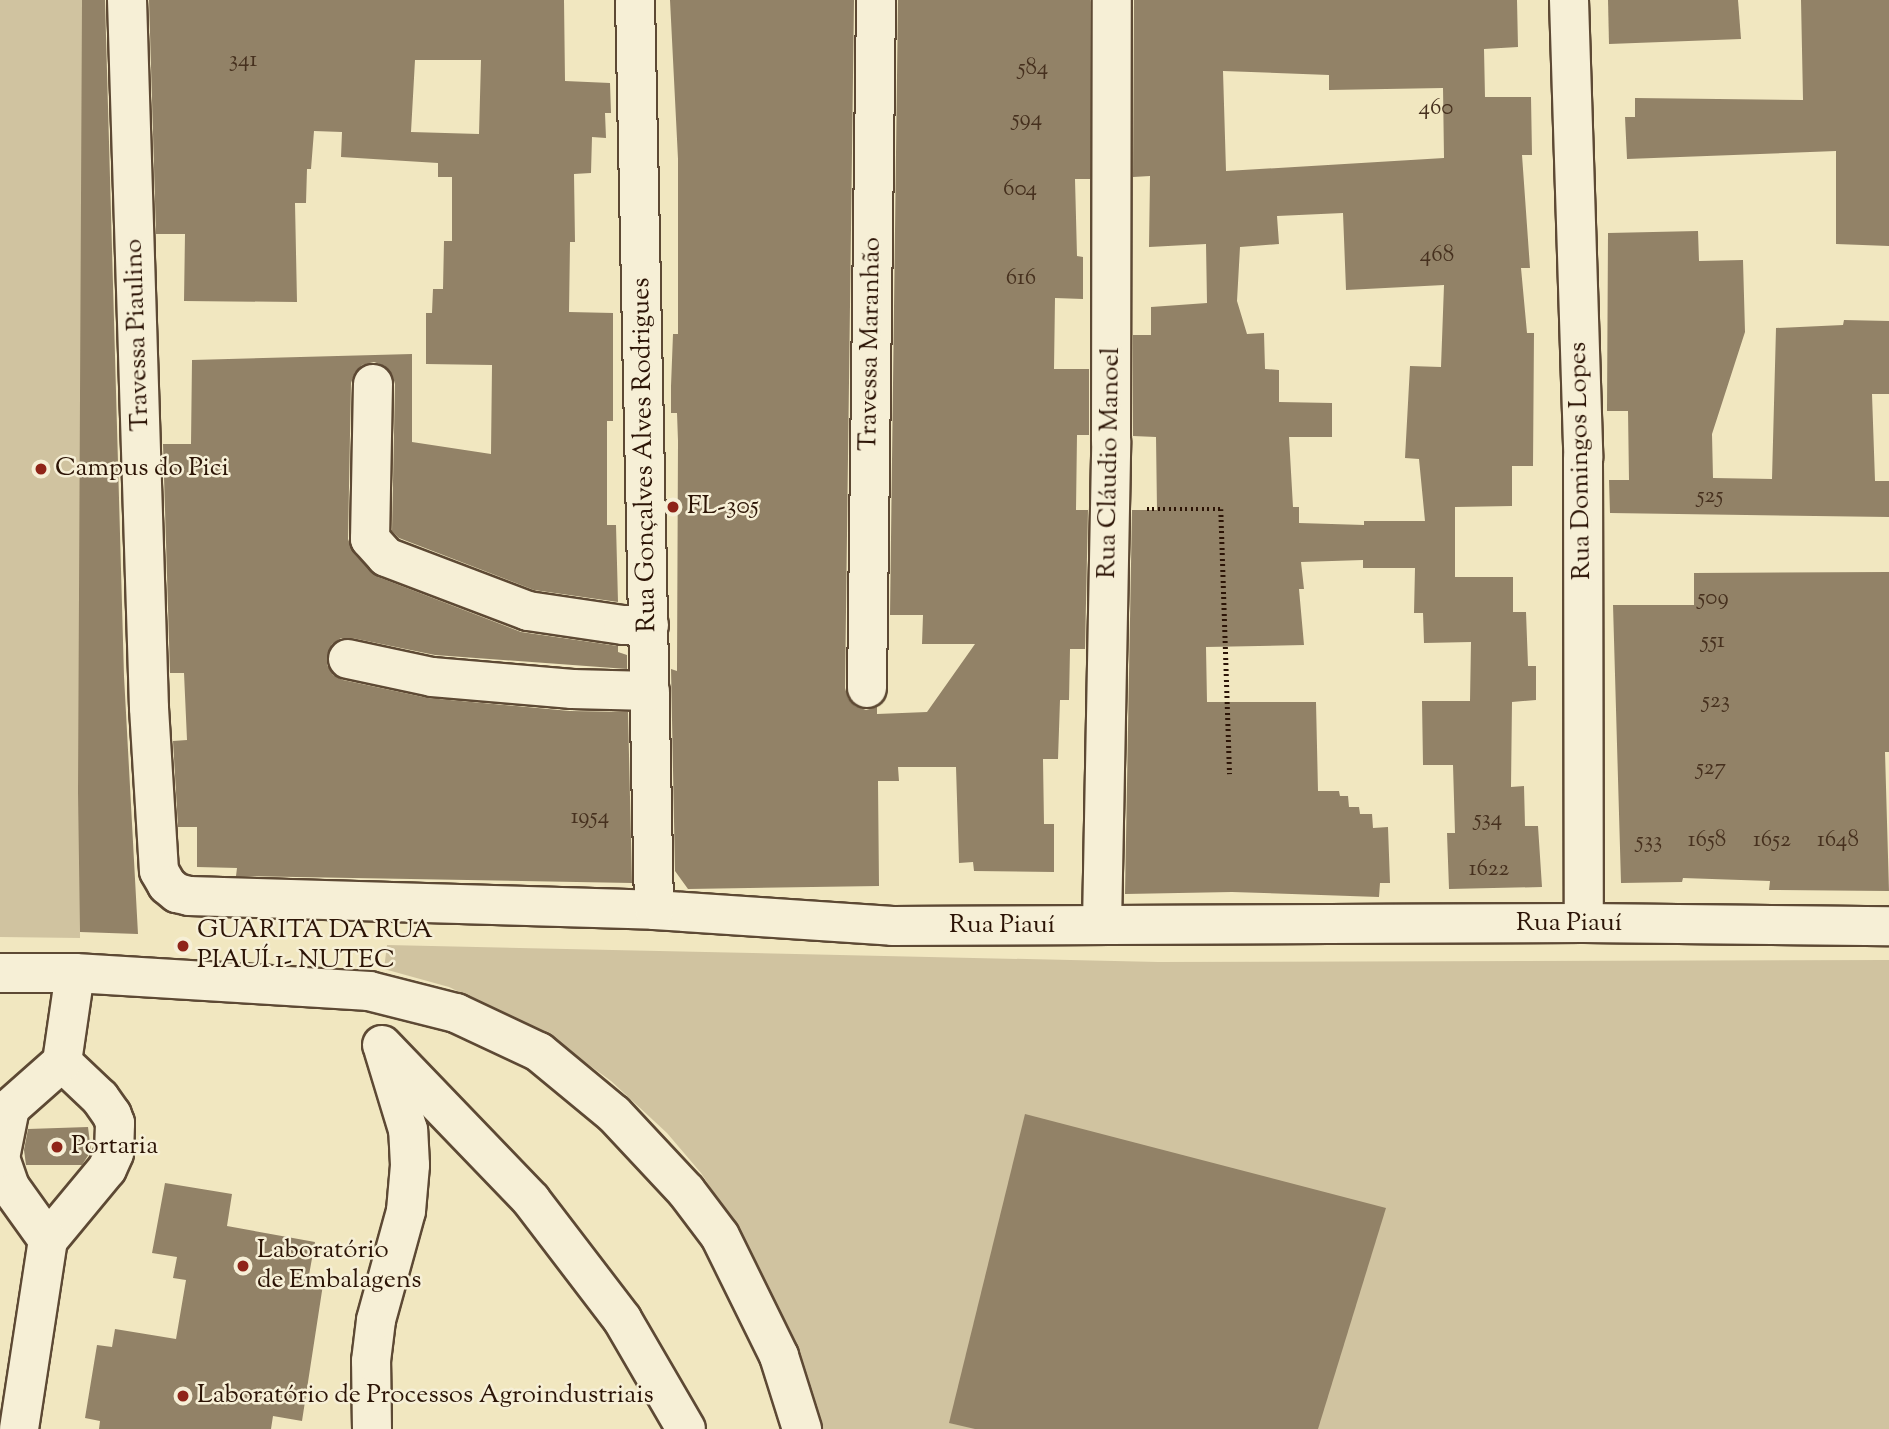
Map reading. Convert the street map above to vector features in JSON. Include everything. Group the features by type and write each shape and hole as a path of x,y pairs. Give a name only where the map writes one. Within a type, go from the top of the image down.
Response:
{"street":[{"name":"Travessa Piaulino","path":"127,0 139,331 144,617 156,838"},
{"name":"Rua Gonçalves Alves Rodrigues","path":"635,0 654,910"},
{"name":"Travessa Maranhão","path":"867,688 876,0"},
{"name":"Rua Cláudio Manoel","path":"1102,925 1110,509 1112,0"},
{"name":"Rua Domingos Lopes","path":"1569,0 1583,458 1584,923"},
{"path":"373,384 369,539 386,557 527,611 623,625 649,625"},
{"path":"348,659 432,677 572,689 650,691"},
{"name":"Rua Piauí","path":"156,838 159,871 167,885 189,896 654,910 892,926 1584,923 1889,926"},
{"path":"0,973 75,973 369,991 456,1013 539,1052 614,1114 687,1191 720,1236 779,1356 802,1429"},
{"path":"48,1240 10,1187 0,1158 10,1108 62,1062 75,973"},
{"path":"369,991 408,1130 410,1166 406,1211 376,1320 371,1361 372,1429"},
{"path":"382,1045 531,1200 622,1319 686,1429"},
{"path":"19,1429 48,1240 107,1169 114,1153 116,1123 112,1115 100,1098 62,1062"}],"path":[{"path":"1110,509 1222,509 1230,774"}],"shaded area":[{"path":"0,0 83,0 80,938 0,937"},
{"path":"387,945 1158,962 1889,960 1889,1429 819,1429 756,1264 701,1173 667,1133 611,1081 549,1036 449,987 384,969"}],"building":[{"path":"82,0 105,0 124,676 138,934 80,932 78,792"},
{"path":"149,0 564,0 565,81 610,83 611,113 605,113 606,138 592,137 591,173 574,174 575,242 570,242 569,312 613,313 613,421 607,421 607,525 616,525 618,602 534,590 399,538 392,531 395,384 392,374 385,366 374,362 362,365 355,372 351,383 348,539 354,554 378,577 521,632 618,646 618,652 627,655 627,669 435,655 352,638 341,638 332,644 327,655 327,665 333,675 343,680 428,698 570,711 628,712 632,883 236,876 237,868 197,867 197,827 178,827 173,741 187,740 184,673 170,673 163,444 191,444 192,360 412,354 412,442 491,454 492,365 426,364 426,313 432,313 433,289 443,289 444,241 452,241 452,177 438,177 438,163 341,157 342,132 314,131 311,169 307,169 306,203 295,203 297,302 184,301 185,234 156,234","holes":["415,60 481,60 479,134 411,132"]},
{"path":"670,0 854,0 845,688 848,698 855,706 866,710 877,707 877,714 927,712 975,644 922,644 923,615 890,615 898,0 1090,0 1090,179 1075,179 1077,256 1083,257 1083,299 1055,298 1054,369 1089,369 1089,435 1077,435 1076,510 1088,510 1085,649 1070,649 1069,700 1060,700 1058,759 1043,759 1044,824 1054,824 1054,872 974,871 973,862 959,863 956,767 898,767 899,781 878,781 879,886 688,889 675,871 671,669 677,671 678,441 677,413 671,413 671,386 673,334 678,334 678,159"},
{"path":"1134,0 1517,0 1518,47 1484,49 1485,97 1531,97 1532,155 1522,155 1530,268 1521,268 1527,333 1534,333 1533,466 1512,466 1512,506 1455,507 1455,577 1513,577 1513,612 1526,612 1528,666 1536,666 1536,700 1512,702 1511,787 1524,786 1525,826 1538,826 1542,887 1449,889 1447,833 1455,833 1453,765 1423,765 1422,701 1470,701 1471,642 1424,643 1423,613 1414,613 1415,568 1363,568 1363,560 1301,562 1304,589 1299,589 1304,645 1206,647 1207,702 1316,702 1318,791 1339,791 1340,796 1348,796 1349,807 1359,807 1360,814 1372,814 1373,828 1388,827 1390,883 1380,883 1379,897 1232,892 1125,894 1132,510 1157,510 1156,437 1133,436 1133,335 1151,335 1151,307 1207,303 1206,244 1149,247 1150,176 1133,177","holes":["1223,71 1329,75 1329,90 1443,88 1444,158 1226,171","1343,213 1346,290 1444,285 1441,367 1410,366 1405,458 1419,459 1425,521 1364,521 1364,525 1299,523 1299,507 1293,507 1289,437 1332,437 1332,403 1279,402 1279,370 1265,369 1264,333 1247,334 1237,301 1240,247 1279,244 1277,216"]},
{"path":"1608,0 1738,0 1741,39 1609,44"},
{"path":"1801,0 1889,0 1889,246 1836,244 1836,151 1627,159 1625,117 1635,117 1635,98 1803,100"},
{"path":"1698,231 1699,261 1743,260 1745,332 1712,434 1713,478 1772,479 1776,328 1843,325 1844,320 1889,321 1889,394 1872,394 1875,481 1889,481 1889,517 1610,513 1609,480 1629,480 1628,411 1607,411 1608,233"},
{"path":"1889,572 1889,752 1885,752 1889,891 1769,890 1770,881 1683,878 1682,882 1621,883 1613,605 1694,605 1694,573"},
{"path":"1025,1114 1386,1208 1318,1429 975,1429 949,1423"},
{"name":"Portaria","path":"88,1127 91,1151 82,1165 26,1165 24,1150 28,1129"},
{"path":"165,1183 232,1194 227,1226 315,1242 309,1275 324,1278 302,1421 273,1416 271,1429 99,1429 100,1421 85,1418 97,1345 112,1347 115,1329 176,1339 186,1280 173,1278 177,1257 152,1253"}],"place":[{"name":"Campus do Pici","path":"41,469"},
{"name":"FL-305","path":"673,507"},
{"name":"GUARITA DA RUA PIAUÍ 1- NUTEC","path":"183,946"},
{"name":"Portaria","path":"57,1147"},
{"name":"Laboratório de Embalagens","path":"243,1266"},
{"name":"Laboratório de Processos Agroindustriais","path":"183,1396"}]}
